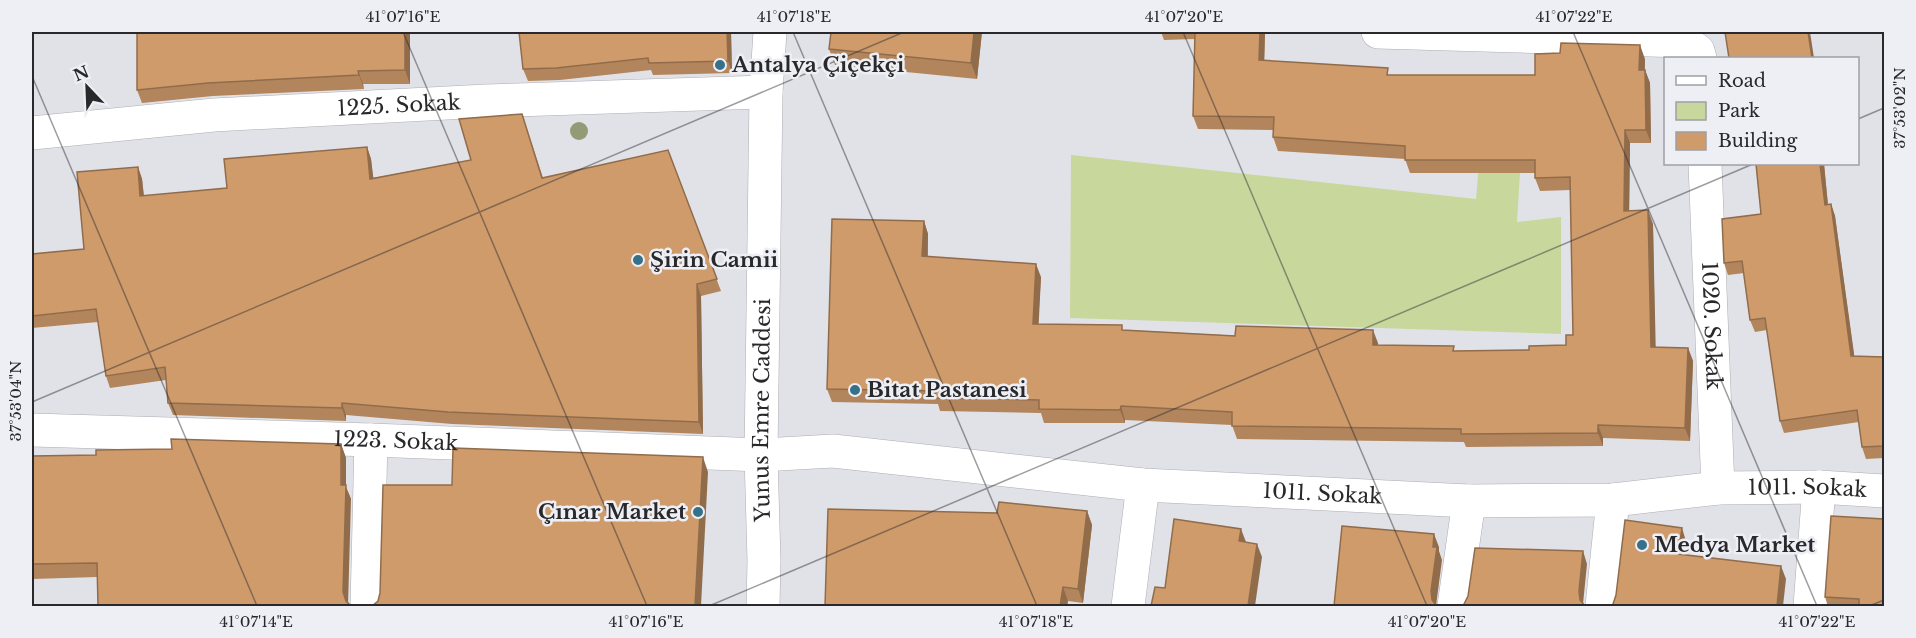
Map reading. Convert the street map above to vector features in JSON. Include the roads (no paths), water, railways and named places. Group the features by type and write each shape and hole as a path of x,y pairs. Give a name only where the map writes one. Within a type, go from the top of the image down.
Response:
{"street":[{"name":"Yunus Emre Caddesi","path":"763,606 761,455 766,92 770,32"},
{"path":"1378,32 1684,41 1698,51 1700,57"},
{"name":"1225. Sokak","path":"32,133 238,114 486,101 766,92"},
{"name":"1020. Sokak","path":"1706,165 1718,488"},
{"name":"1223. Sokak","path":"32,430 761,455"},
{"path":"367,606 372,440"},
{"name":"1011. Sokak","path":"761,455 833,451 1143,485 1469,501 1613,500 1718,488 1819,487 1884,491"},
{"path":"1128,606 1143,485"},
{"path":"1810,606 1819,487"},
{"path":"1602,606 1613,500"},
{"path":"1454,606 1469,501"}],"place":[{"name":"Antalya Çiçekçi","path":"720,65"},
{"name":"Şirin Camii","path":"638,260"},
{"name":"Bitat Pastanesi","path":"855,390"},
{"name":"Çınar Market","path":"698,512"},
{"name":"Medya Market","path":"1642,545"}]}
